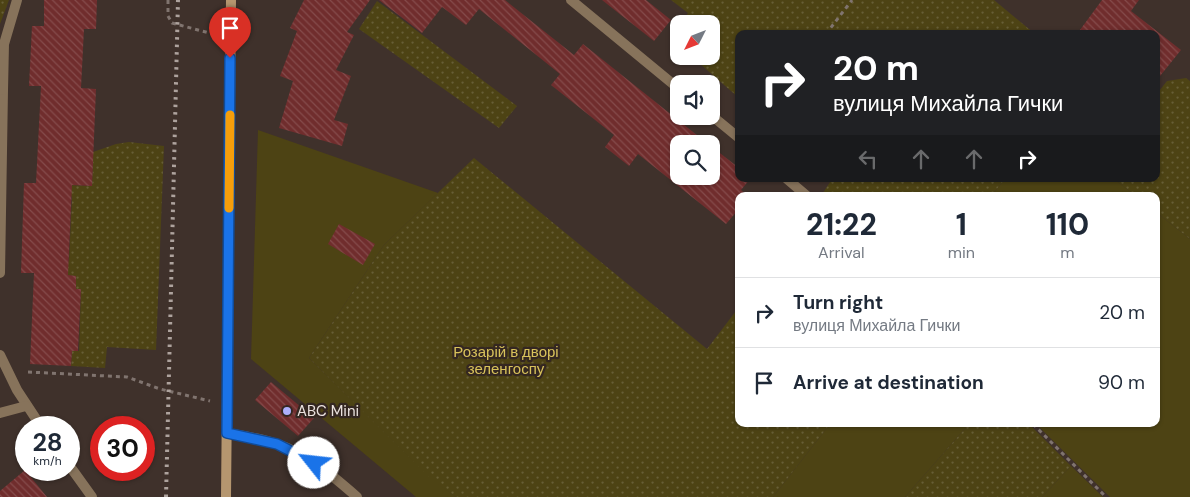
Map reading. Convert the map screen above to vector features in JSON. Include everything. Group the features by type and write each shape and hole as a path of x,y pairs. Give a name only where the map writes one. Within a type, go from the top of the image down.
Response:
{"street":[{"path":"0,273 1,89 4,44 17,0"},
{"path":"226,497 231,0"},
{"path":"571,0 670,82"},
{"path":"720,122 735,135"},
{"path":"790,182 802,192"},
{"path":"0,355 6,371 33,416"},
{"path":"0,412 26,406"},
{"path":"227,433 277,444 302,455 326,471 357,497"},
{"path":"80,480 92,497"}],"path":[{"path":"168,0 168,16 172,23 231,39"},
{"path":"829,30 852,0"},
{"path":"6,371 127,377 160,389 228,406"},
{"path":"1036,427 1106,497"}],"green space":[{"path":"0,0 9,0 0,24"},
{"path":"671,0 994,0 1030,30 735,30 735,94 720,81 720,75 713,75 701,65 720,65 720,15 687,15 688,13"},
{"path":"377,1 517,106 499,128 359,29"},
{"path":"1186,78 1190,81 1190,239 1160,215 1160,192 1131,192 1118,182 1160,182 1160,90 1167,81"},
{"path":"258,130 438,193 384,245 309,358 432,479 456,497 416,497 251,359"},
{"path":"129,142 164,146 156,350 107,347 105,368 71,366 72,351 79,351 81,289 75,289 76,276 62,275 69,260 72,198 67,185 92,186 93,152 116,144"},
{"name":"Розарій в дворі зеленгоспу","path":"474,158 707,349 735,312 735,427 828,427 773,497 456,497 432,480 309,358 384,245"},
{"path":"830,182 1003,182 994,192 824,192"},
{"path":"1003,182 1118,182 1131,192 994,192"},
{"path":"1160,215 1190,239 1190,497 1110,497 1039,427 1160,427"},
{"path":"828,427 966,427 905,497 773,497"},
{"path":"966,427 1032,427 1071,466 1042,497 905,497"},
{"path":"1071,466 1103,497 1042,497"}],"building":[{"path":"44,0 97,0 96,29 84,29 81,88 96,89 92,186 72,185 68,275 76,276 76,289 81,289 78,351 72,351 71,366 30,364 34,273 21,273 24,183 36,183 41,86 29,86 32,26 44,26"},
{"path":"304,0 370,0 347,32 354,35 336,70 351,76 334,120 348,124 342,146 279,128 293,81 280,76 297,31 290,28"},
{"path":"379,0 505,0 574,55 583,44 670,114 670,125 684,125 697,135 670,135 670,179 638,154 629,166 605,147 614,135 551,85 560,74 479,9 466,25 442,7 422,33"},
{"path":"602,0 646,0 670,19 654,41"},
{"path":"1102,0 1139,0 1131,11 1155,30 1080,30"},
{"path":"1160,34 1181,50 1160,76"},
{"path":"720,153 735,165 735,182 748,182 741,190 743,192 735,192 735,214 726,224 677,185 720,185"},
{"path":"339,224 375,244 363,265 328,244"},
{"name":"ABC Mini","path":"271,382 314,418 298,436 255,400"},
{"path":"15,478 15,481 34,481 47,497 0,497 0,491"}],"railway":[{"path":"166,497 178,0"}],"slow traffic":[{"path":"229,208 230,115"}],"place":[{"name":"ABC Mini","path":"287,411"}],"route":[{"path":"230,58 227,433 277,444 302,455 314,463"}]}
